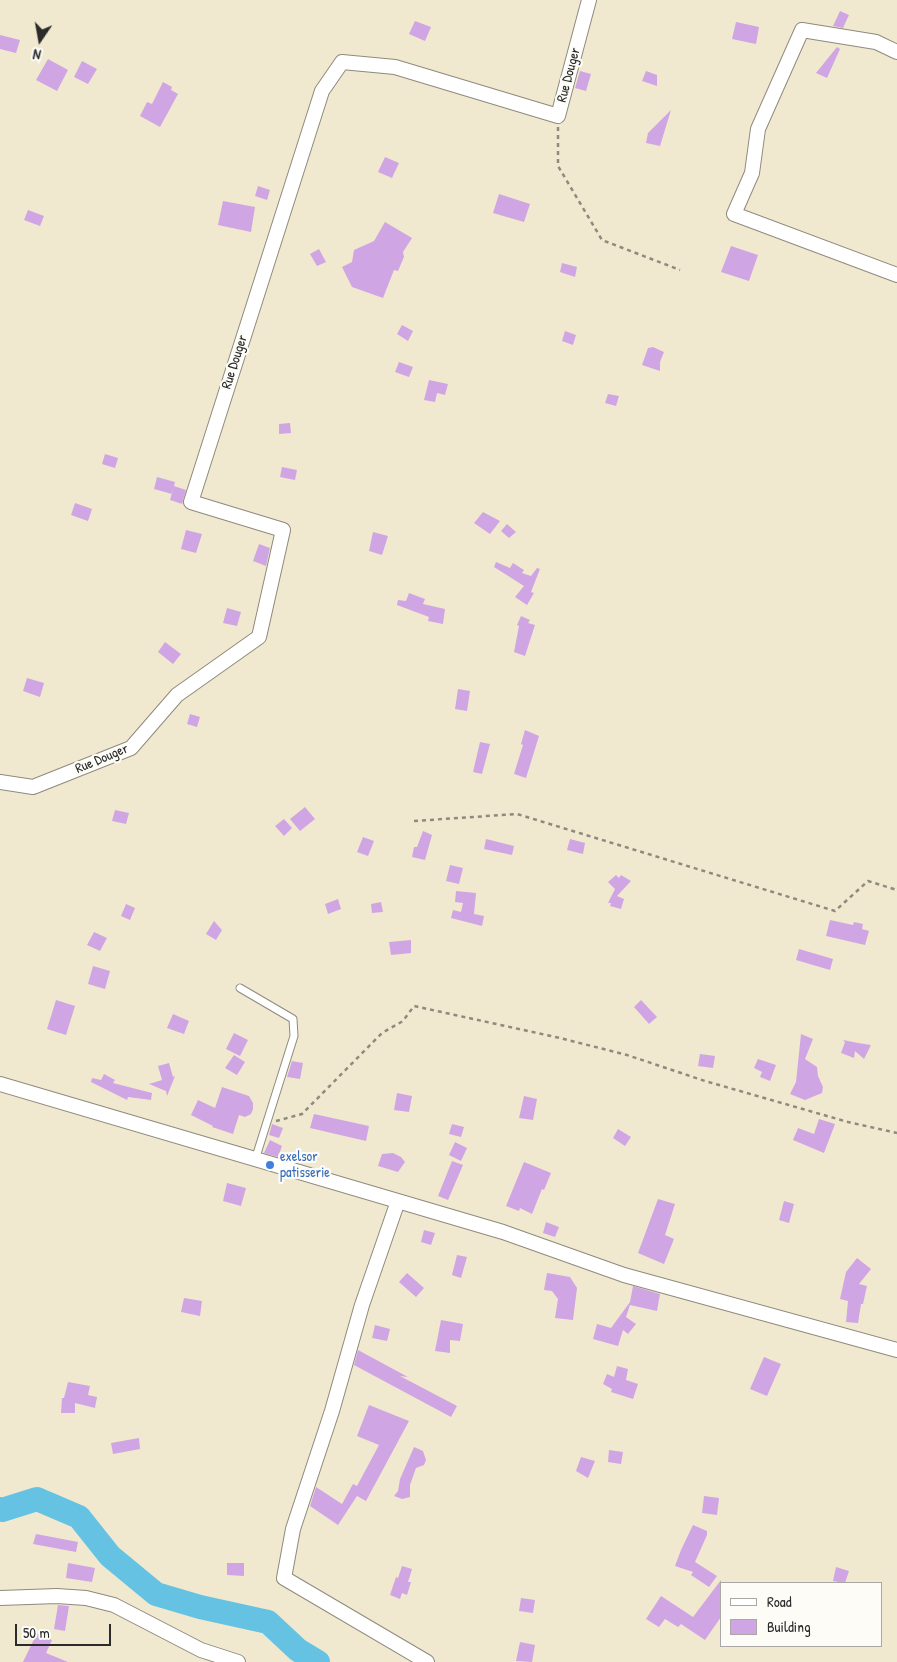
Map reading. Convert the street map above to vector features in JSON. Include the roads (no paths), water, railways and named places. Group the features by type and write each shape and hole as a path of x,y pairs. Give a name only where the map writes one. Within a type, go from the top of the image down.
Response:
{"street":[{"name":"Rue Douger","path":"0,782 33,787 131,748 177,696 259,637 283,530 191,502 322,91 342,62 395,67 558,116 589,0"},
{"path":"897,52 876,42 802,30 758,129 752,173 734,214 897,275"},
{"path":"0,1084 503,1232 624,1275 897,1350"},
{"path":"398,1201 362,1305 332,1411 294,1529 284,1578 427,1662"},
{"path":"0,1598 57,1596 86,1598 114,1605 201,1650 238,1662"}],"lane":[{"path":"240,988 293,1019 294,1036 255,1160"}],"waterway":[{"path":"0,1509 37,1499 79,1517 110,1556 156,1594 200,1607 268,1622 298,1650 318,1662"}],"place":[{"name":"exelsor patisserie","path":"270,1165"}]}
